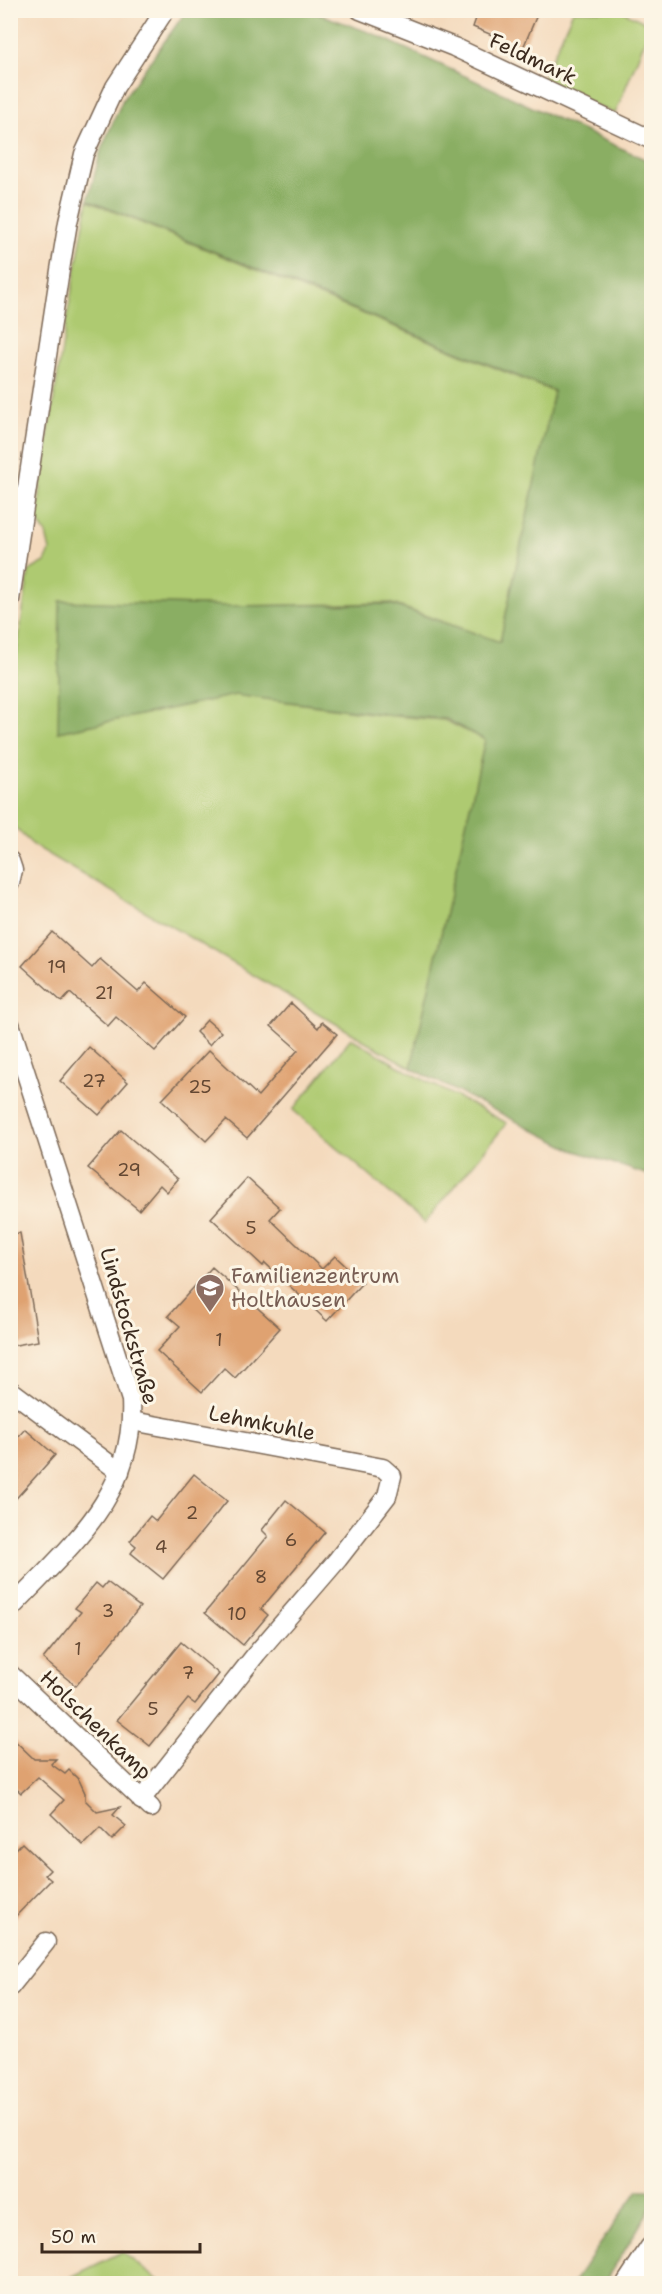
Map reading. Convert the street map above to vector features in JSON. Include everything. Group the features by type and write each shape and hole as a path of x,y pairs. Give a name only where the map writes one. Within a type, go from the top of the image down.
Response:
{"street":[{"path":"10,600 60,270 68,222 84,154 115,87 165,10"},
{"name":"Feldmark","path":"360,10 454,47 651,140"},
{"path":"10,861 13,870 10,883"},
{"name":"Lindstockstraße","path":"10,1024 131,1400 132,1421 129,1447 107,1501 83,1533 10,1609"},
{"path":"10,1390 120,1472"},
{"name":"Lehmkuhle","path":"132,1421 383,1468 392,1476 387,1496 338,1559 257,1653 146,1804"},
{"name":"Holschenkamp","path":"10,1674 146,1804"},
{"path":"10,1987 46,1942"},
{"path":"629,2283 651,2249"}],"green space":[{"path":"187,10 311,11 374,34 651,162 651,1176 573,1150 411,1068 485,740 446,719 393,715 235,695 58,732 60,601 232,606 390,604 500,642 554,391 88,200 101,150 123,99"},
{"path":"573,11 622,11 651,25 615,114 542,81"},
{"path":"88,201 554,392 500,642 390,603 231,606 61,601 59,732 235,695 393,716 444,720 485,740 411,1068 33,845 11,824 11,690 29,571 45,562 50,551 46,534 37,521 67,317"},
{"path":"351,1038 407,1071 507,1123 425,1223 293,1110"},
{"path":"638,2190 651,2190 651,2207 605,2283 573,2283"},
{"path":"122,2252 162,2283 76,2283 71,2277"}],"building":[{"path":"479,10 539,10 523,48 473,27"},
{"path":"52,932 92,968 100,959 138,992 146,983 185,1017 155,1051 116,1017 108,1026 70,993 62,1002 22,966"},
{"path":"291,1003 318,1028 322,1022 337,1034 247,1138 226,1120 206,1141 162,1100 209,1050 258,1096 298,1050 271,1026"},
{"path":"207,1020 221,1032 209,1045 196,1032"},
{"path":"89,1047 128,1082 99,1115 60,1081"},
{"path":"121,1130 178,1179 167,1192 160,1185 139,1210 88,1168"},
{"path":"247,1178 280,1208 270,1219 322,1269 335,1256 363,1282 327,1321 265,1263 263,1266 211,1218"},
{"path":"20,1233 38,1341 10,1346 10,1234"},
{"path":"212,1267 280,1328 235,1378 224,1368 202,1392 157,1351 180,1326 168,1316"},
{"path":"25,1429 55,1455 10,1505 10,1430 18,1437"},
{"path":"194,1474 227,1501 163,1579 131,1553 136,1546 130,1541 150,1516 156,1521"},
{"path":"286,1500 325,1532 261,1609 268,1615 243,1645 205,1613 268,1536 262,1530"},
{"path":"107,1582 140,1607 76,1686 43,1659 81,1612 75,1608 96,1583 102,1588"},
{"path":"181,1642 219,1674 195,1704 188,1699 150,1746 117,1720"},
{"path":"10,1736 34,1759 56,1759 51,1764 65,1774 69,1770 79,1780 85,1793 85,1800 97,1812 120,1807 113,1815 126,1826 112,1840 100,1828 83,1845 51,1814 64,1800 38,1777 21,1793 10,1783"},
{"path":"22,1843 50,1870 45,1875 51,1880 10,1922 10,1855"}],"place":[{"name":"Familienzentrum Holthausen","path":"210,1314"}]}
